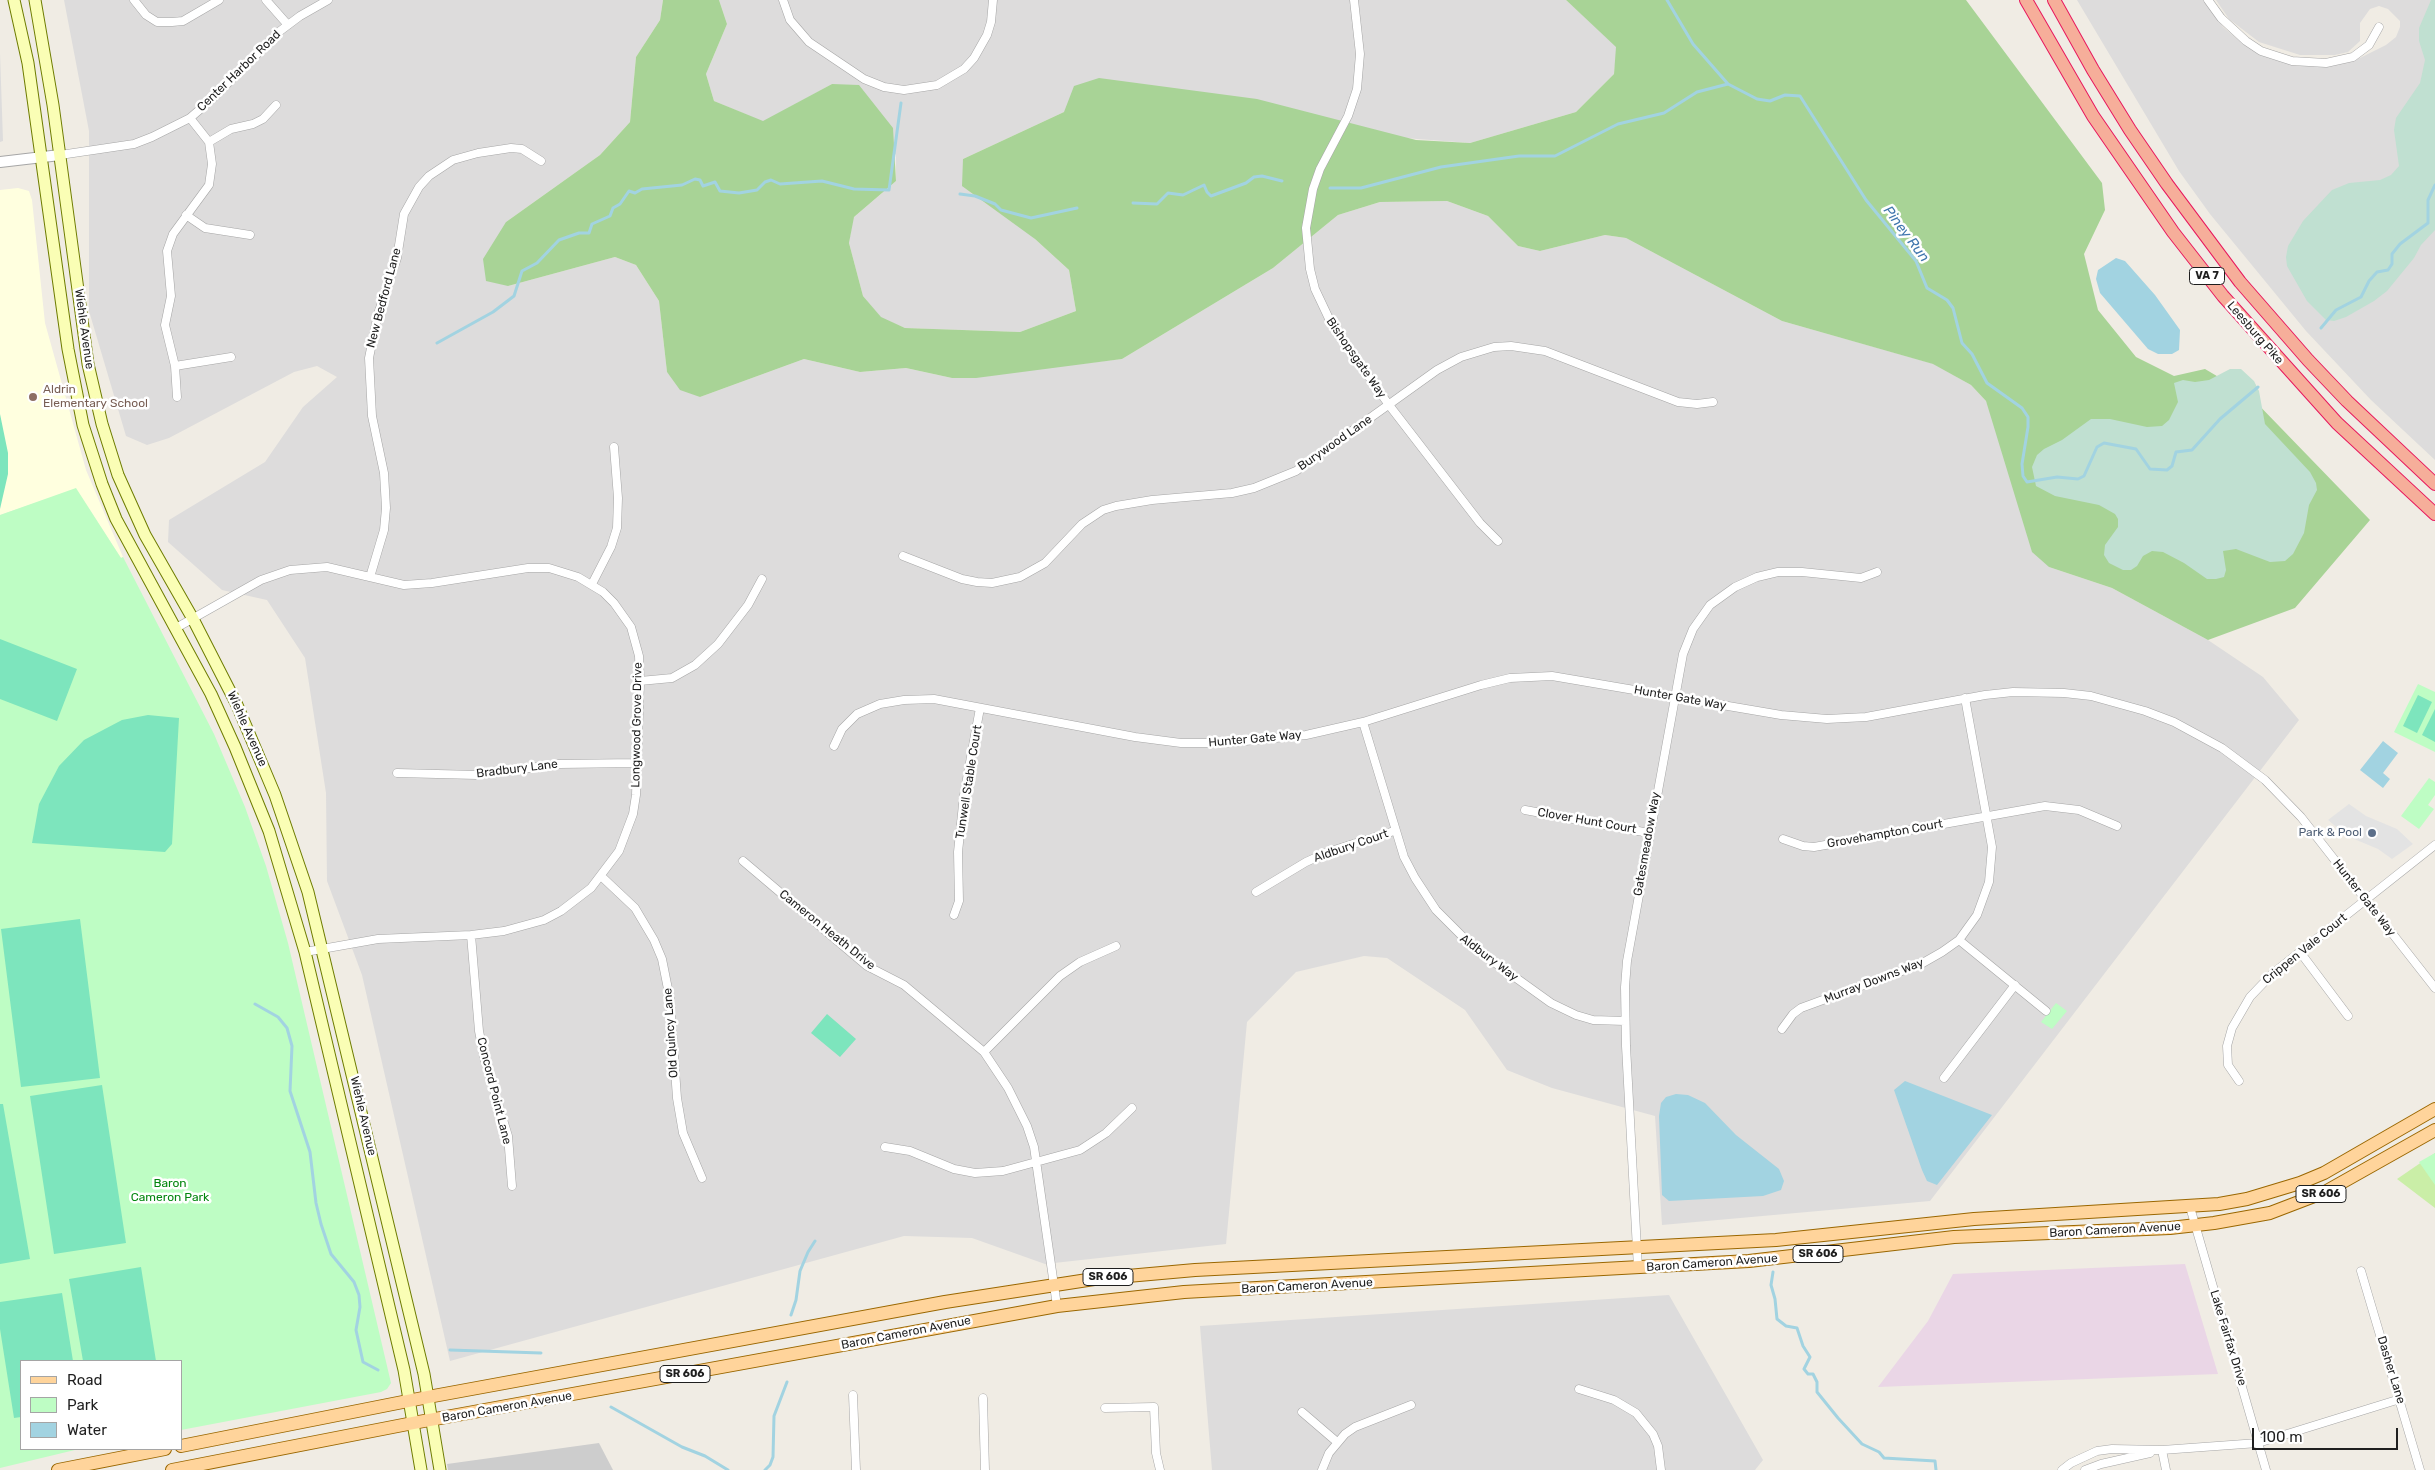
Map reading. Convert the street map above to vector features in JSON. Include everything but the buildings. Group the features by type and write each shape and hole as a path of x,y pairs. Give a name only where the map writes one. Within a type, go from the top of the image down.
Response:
{"highway":[{"name":"Leesburg Pike","path":"2026,0 2093,116 2147,196 2223,296 2337,423 2435,514"},
{"name":"Leesburg Pike","path":"2054,0 2093,70 2130,130 2167,184 2240,282 2308,360 2435,484"}],"main road":[{"name":"Wiehle Avenue","path":"14,0 28,63 68,349 83,425 102,484 116,519 211,694 251,784 274,846 305,952 404,1370 421,1470"},
{"name":"Wiehle Avenue","path":"35,0 46,55 88,364 108,447 145,535 193,619 234,698 269,780 308,892 324,949 428,1397 440,1470"},
{"name":"Baron Cameron Avenue","path":"182,1446 428,1397 1053,1284 1187,1270 1776,1240 1974,1219 2190,1207 2247,1200 2324,1173 2435,1109"},
{"name":"Baron Cameron Avenue","path":"172,1470 413,1423 1057,1306 1184,1292 1749,1261 1954,1237 2194,1225 2260,1215 2296,1204 2360,1174 2435,1130"},
{"path":"58,1470 160,1450"}],"street":[{"path":"134,0 146,14 158,22 172,22 183,20 219,0"},
{"path":"266,0 288,25"},
{"name":"Center Harbor Road","path":"0,162 134,144 152,137 190,118 288,25 328,0"},
{"path":"783,0 790,20 799,32 830,57 877,85 904,90 937,85 964,69 974,58 987,36 991,22 993,0"},
{"name":"Bishopsgate Way","path":"1354,0 1360,54 1357,89 1348,116 1320,169 1313,189 1308,210 1307,248 1312,276 1323,308 1332,325 1389,405 1480,523 1498,541"},
{"path":"2208,0 2220,18 2246,42 2261,51 2292,61 2326,63 2353,57 2370,45 2380,27"},
{"path":"209,142 232,129 254,124 263,119 276,105"},
{"path":"178,397 175,366 165,325 171,296 167,251 173,234 209,185 212,164 209,142 190,118"},
{"name":"New Bedford Lane","path":"370,577 384,530 386,501 384,473 371,407 369,358 378,314 397,258 404,214 419,186 435,171 453,160 478,153 511,148 522,149 541,161"},
{"path":"186,215 205,228 250,234"},
{"name":"Burywood Lane","path":"902,556 962,579 977,582 1007,581 1020,577 1045,563 1082,524 1103,510 1152,500 1232,494 1276,481 1307,464 1423,379 1454,360 1477,351 1511,346 1545,351 1678,402 1697,404 1713,402"},
{"path":"175,366 231,357"},
{"path":"592,584 611,547 616,528 618,498 614,447"},
{"name":"Longwood Grove Drive","path":"176,628 261,580 290,570 326,567 404,585 536,567 563,571 592,584 614,603 631,627 639,656 640,681 636,795 627,833 619,851 601,876 576,900 544,920 504,931 471,935 378,939 305,952"},
{"name":"Gatesmeadow Way","path":"1638,1268 1625,1021 1627,961 1683,654 1694,629 1710,606 1735,587 1757,577 1778,572 1802,572 1846,578 1861,578 1877,572"},
{"path":"640,681 672,678 695,666 718,644 748,605 762,579"},
{"name":"Hunter Gate Way","path":"834,746 842,729 857,714 880,704 904,700 934,699 1095,730 1181,743 1225,743 1306,735 1362,722 1510,678 1552,676 1781,715 1828,719 1866,717 1965,698 2030,692 2091,696 2145,710 2196,733 2244,763 2280,795 2301,817 2435,988"},
{"name":"Murray Downs Way","path":"1782,1029 1789,1018 1801,1008 1921,964 1959,940 1977,915 1989,882 1992,847 1965,698"},
{"name":"Tunwell Stable Court","path":"954,915 959,900 958,852 964,795 980,708"},
{"name":"Aldbury Way","path":"1362,722 1394,831 1404,857 1424,894 1451,928 1473,947 1562,1010 1593,1020 1625,1021"},
{"name":"Bradbury Lane","path":"397,773 477,775 559,764 638,763"},
{"name":"Grovehampton Court","path":"1784,839 1804,846 1814,847 2033,807 2062,807 2079,810 2117,826"},
{"name":"Clover Hunt Court","path":"1525,810 1650,833"},
{"name":"Aldbury Court","path":"1256,892 1306,862 1394,831"},
{"name":"Crippen Vale Court","path":"2239,1082 2230,1070 2226,1055 2227,1046 2236,1020 2250,997 2262,983 2435,845"},
{"name":"Cameron Heath Drive","path":"743,862 867,966 904,985 984,1052 1008,1088 1027,1126 1038,1162 1057,1306"},
{"name":"Old Quincy Lane","path":"601,876 634,908 650,932 662,959 670,999 677,1098 683,1133 702,1178"},
{"name":"Concord Point Lane","path":"471,935 479,1031 485,1061 508,1136 512,1186"},
{"path":"1959,940 2046,1011"},
{"path":"984,1052 1060,976 1080,962 1116,946"},
{"path":"2300,952 2348,1016"},
{"path":"1944,1078 2015,985"},
{"path":"885,1147 910,1151 954,1169 975,1173 1003,1172 1080,1150 1106,1133 1132,1108"},
{"name":"Lake Fairfax Drive","path":"2190,1207 2266,1470"},
{"name":"Dasher Lane","path":"2361,1271 2420,1470"},
{"path":"1579,1389 1626,1406 1640,1418 1653,1434 1658,1446 1661,1470"},
{"path":"853,1395 856,1470"},
{"path":"983,1398 985,1470"},
{"path":"2062,1470 2096,1451 2112,1449 2162,1450 2258,1442 2400,1399"},
{"path":"1322,1470 1329,1453 1337,1442 1355,1427 1411,1405"},
{"path":"1105,1408 1154,1407 1156,1453 1160,1470"},
{"path":"1302,1412 1337,1442"},
{"path":"2086,1470 2101,1464 2162,1450"},
{"path":"2162,1450 2166,1470"}],"shaded area":[{"path":"64,0 663,0 660,20 636,57 630,122 600,155 506,222 508,286 615,257 636,265 659,301 667,372 700,397 804,359 860,372 906,368 952,378 1122,359 1273,268 1338,215 1380,202 1447,201 1488,216 1518,246 1540,251 1605,235 1626,238 1782,321 1934,364 1971,385 1986,401 2049,567 2112,588 2208,640 2263,677 2299,720 1930,1201 1662,1225 1655,1116 1552,1088 1507,1070 1465,1010 1387,958 1364,956 1296,972 1247,1022 1226,1244 1045,1264 972,1238 904,1236 450,1361 362,975 327,881 326,793 305,658 267,600 222,590 168,542 169,520 265,462 303,407 337,377 317,366 294,372 169,438 147,445 126,436 89,311 89,131"},
{"path":"719,0 1566,0 1617,47 1614,74 1576,112 1470,143 1064,112 963,159 1035,239 1069,270 1076,311 1020,332 905,328 881,318 863,296 849,243 853,218 896,181 896,155 832,84 763,122 714,101 706,74 727,24"},
{"path":"2077,0 2204,0 2223,27 2242,43 2263,55 2297,66 2320,66 2360,58 2386,45 2396,37 2400,21 2388,9 2379,6 2370,9 2360,23 2360,41 2348,52 2335,55 2300,55 2259,42 2229,19 2216,0 2435,0 2435,460 2371,400 2306,331 2210,214 2179,171"},
{"path":"2431,0 2435,0 2435,230 2421,245 2414,258 2387,291 2346,317 2334,321 2326,320 2307,301 2287,266 2288,246 2303,221 2332,190 2349,183 2380,180 2391,175 2399,166 2394,130 2396,118 2420,83 2425,60 2419,41 2419,28"},
{"path":"0,53 3,141 0,142"},
{"name":"Aldrin Elementary School","path":"18,188 29,191 32,200 45,323 86,470 123,557 121,558 76,489 0,515 0,190"},
{"path":"2230,369 2241,369 2254,381 2259,391 2265,424 2310,472 2316,483 2317,490 2309,505 2304,533 2293,554 2285,561 2270,562 2236,549 2223,551 2226,570 2224,577 2216,579 2207,579 2184,563 2163,552 2152,551 2143,556 2137,566 2131,570 2123,570 2109,563 2104,555 2105,545 2118,527 2118,519 2115,514 2099,505 2055,496 2036,486 2032,467 2037,455 2091,419 2110,419 2147,427 2162,426 2169,420 2178,402 2174,383 2183,380 2195,382 2209,380"},
{"name":"Park & Pool","path":"2349,804 2366,816 2397,829 2413,844 2392,859 2378,849 2347,836 2328,820"},
{"path":"2185,1264 2218,1374 1878,1387 1928,1321 1953,1274"},
{"path":"1669,1295 1763,1460 1755,1470 1212,1470 1200,1326"},
{"path":"599,1443 613,1470 448,1470 447,1464"}],"green space":[{"path":"663,0 719,0 727,24 706,74 714,101 763,121 832,84 859,85 893,128 896,181 854,217 849,243 863,296 881,317 905,328 1020,332 1076,311 1069,270 1035,239 962,186 963,159 1064,112 1074,86 1099,78 1257,99 1416,140 1470,143 1576,112 1614,74 1616,47 1566,0 1966,0 2102,183 2105,210 2084,254 2098,310 2136,357 2174,376 2205,369 2249,395 2370,520 2295,608 2208,640 2112,588 2049,567 2032,552 1986,401 1971,385 1933,364 1782,321 1626,238 1605,235 1540,251 1518,246 1488,216 1447,201 1380,202 1338,215 1273,268 1122,359 976,378 952,378 906,368 860,372 804,359 700,397 680,390 667,372 659,301 636,265 615,257 508,286 486,281 483,259 506,222 600,155 630,122 636,57 660,20"},
{"path":"0,414 8,453 8,474 0,509"},
{"name":"Baron Cameron Park","path":"76,488 121,558 123,557 214,734 245,807 266,866 288,943 391,1383 387,1389 381,1392 182,1430 182,1360 20,1360 20,1450 75,1450 0,1468 0,515"},
{"path":"0,639 77,669 57,721 0,699"},
{"path":"2418,684 2435,692 2435,752 2394,732"},
{"path":"2418,695 2432,702 2417,733 2403,726"},
{"path":"2435,709 2435,742 2422,735"},
{"path":"148,715 179,718 172,844 165,852 32,843 39,804 59,766 84,740 122,720"},
{"path":"2429,778 2435,782 2435,795 2428,805 2434,809 2419,829 2401,816"},
{"path":"80,919 100,1078 21,1087 1,929"},
{"path":"2056,1003 2067,1011 2052,1029 2041,1022"},
{"path":"827,1014 856,1039 840,1057 811,1033"},
{"path":"102,1085 126,1243 54,1254 30,1096"},
{"path":"0,1104 3,1104 30,1259 0,1264"},
{"path":"2435,1153 2435,1208 2397,1179"},
{"path":"2435,1153 2435,1185 2419,1162"},
{"path":"141,1267 156,1360 83,1360 69,1279"},
{"path":"62,1293 73,1360 20,1360 20,1417 14,1418 0,1329 0,1302"}],"water":[{"path":"2116,258 2125,261 2155,295 2180,330 2179,350 2172,354 2158,354 2148,349 2100,293 2096,279 2098,270"},
{"path":"2383,741 2398,753 2383,773 2390,779 2383,788 2360,770"},
{"path":"1905,1081 1992,1115 1937,1185 1927,1181 1922,1170 1894,1090"},
{"path":"1676,1094 1688,1095 1705,1103 1736,1135 1779,1169 1784,1181 1781,1190 1763,1196 1669,1201 1662,1195 1659,1116 1661,1103 1666,1097"}],"waterway":[{"name":"Piney Run","path":"1667,0 1693,44 1728,84 1757,99 1770,101 1785,95 1800,96 1866,200 1916,261 1927,288 1947,300 1953,308 1962,343 1972,354 1987,383 2022,408 2028,417 2022,464 2023,476 2027,482 2057,477 2078,479 2084,476 2097,447 2104,443 2136,449 2150,469 2167,470 2172,466 2176,452 2192,450 2220,419 2258,387"},
{"path":"1330,188 1361,188 1441,167 1519,156 1555,156 1618,124 1664,113 1697,92 1728,84"},
{"path":"437,343 493,312 514,296 522,271 537,263 559,240 579,233 589,233 592,224 610,216 613,208 620,204 629,191 635,193 642,189 682,185 695,179 700,180 703,186 715,182 720,191 739,193 757,190 765,182 771,180 780,184 822,181 854,189 889,190 901,103"},
{"path":"1133,203 1157,204 1168,193 1183,195 1204,185 1211,196 1246,183 1254,177 1262,176 1282,181"},
{"name":"Piney Run","path":"2321,328 2336,310 2361,297 2369,281 2377,272 2388,270 2392,264 2392,254 2400,244 2428,223 2428,200 2435,185"},
{"path":"960,194 975,196 995,204 1001,210 1031,218 1077,208"},
{"path":"255,1004 278,1017 287,1028 292,1046 290,1091 310,1152 316,1203 321,1224 331,1254 354,1282 359,1295 360,1307 356,1330 363,1362 378,1370"},
{"path":"791,1315 796,1300 800,1271 815,1241"},
{"path":"1773,1272 1771,1285 1775,1299 1777,1319 1786,1326 1797,1328 1803,1346 1810,1357 1804,1369 1808,1374 1813,1374 1817,1382 1817,1392 1838,1418 1862,1444 1879,1452 1884,1458 1935,1461 1936,1470"},
{"path":"450,1350 541,1353"},
{"path":"765,1470 770,1465 773,1457 774,1416 787,1382"},
{"path":"611,1407 682,1447 705,1456 728,1470"}],"place":[{"name":"Aldrin Elementary School","path":"33,397"},
{"name":"Park & Pool","path":"2372,833"}]}
